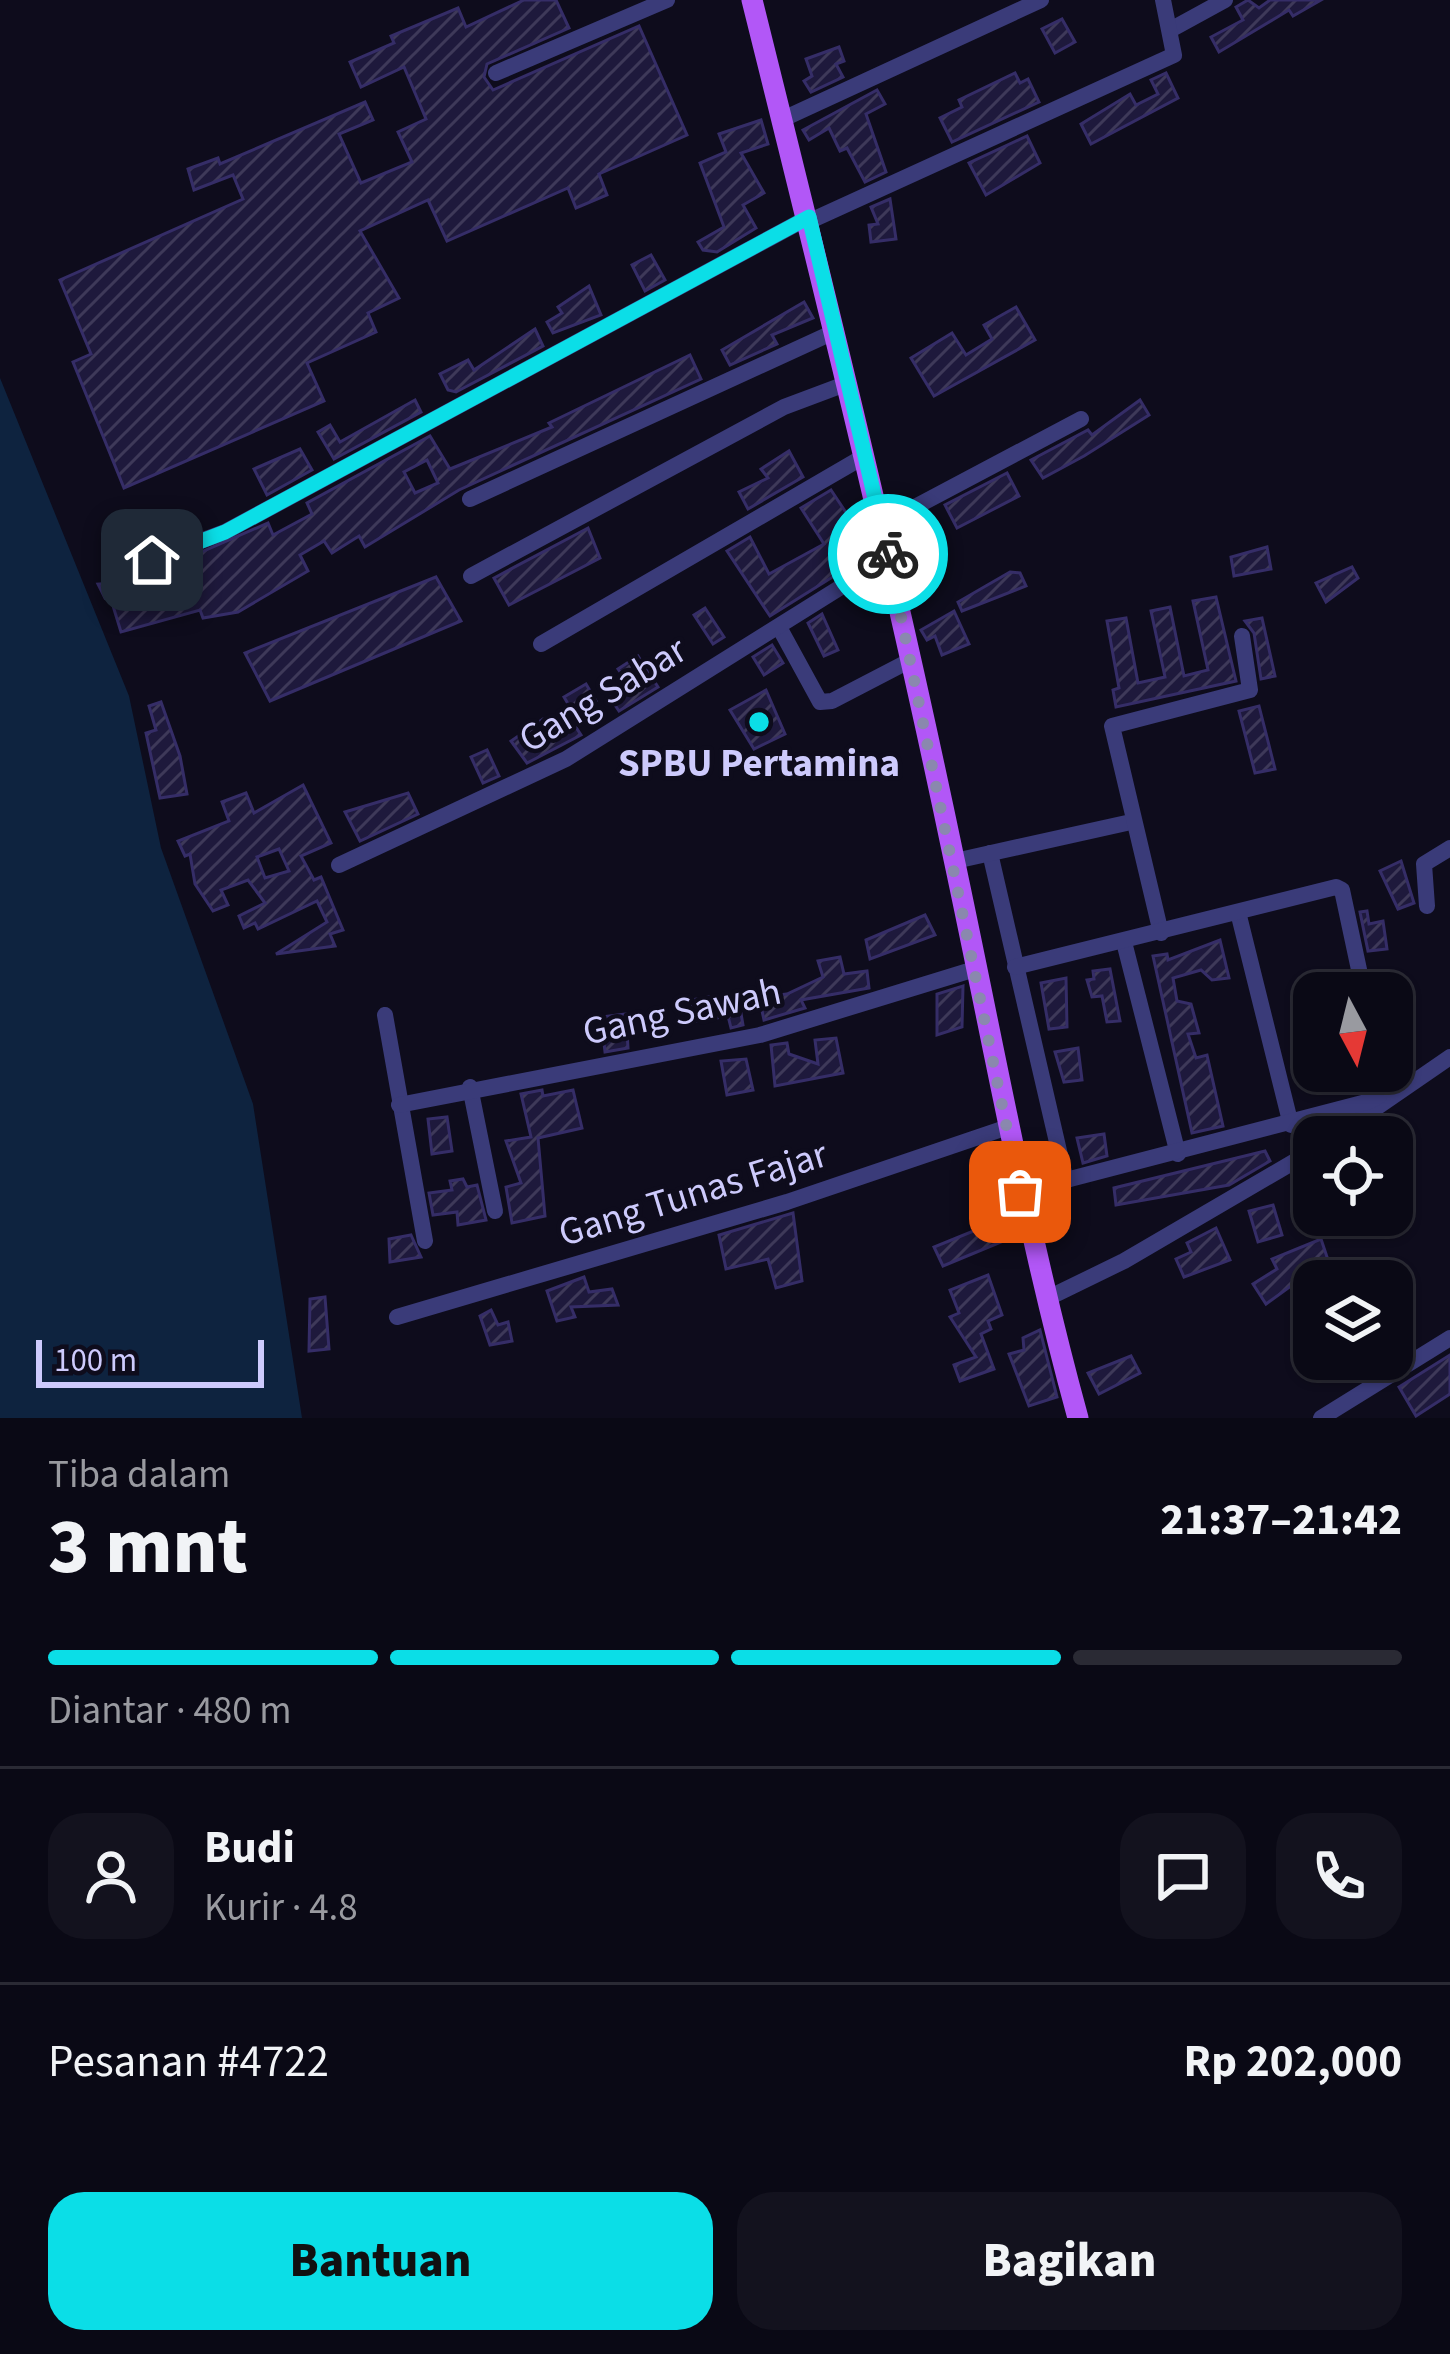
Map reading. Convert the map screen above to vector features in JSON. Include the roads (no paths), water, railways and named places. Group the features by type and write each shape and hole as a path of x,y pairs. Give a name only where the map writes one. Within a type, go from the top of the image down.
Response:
{"main road":[{"path":"752,0 810,219 889,557 1020,1192 1078,1418"}],"street":[{"path":"496,73 667,0"},
{"path":"783,119 1041,0"},
{"path":"115,573 225,532 810,219 1174,55 1163,0"},
{"path":"1172,29 1225,0"},
{"path":"470,500 836,331"},
{"path":"471,576 784,407 848,383"},
{"path":"881,525 1081,419"},
{"path":"541,644 863,457"},
{"name":"Gang Sabar","path":"339,865 566,760 889,557"},
{"path":"779,626 820,702 832,701 909,662"},
{"path":"1161,933 1131,822 1112,726 1250,690 1242,636"},
{"path":"955,860 1131,822"},
{"path":"1426,906 1423,866 1450,848"},
{"path":"990,853 1066,1181"},
{"path":"1015,967 1342,890 1360,972"},
{"path":"1238,912 1291,1125"},
{"path":"1124,942 1178,1154"},
{"name":"Gang Sawah","path":"399,1105 760,1035 974,968"},
{"path":"385,1015 425,1241"},
{"path":"1364,1116 1450,1057"},
{"path":"470,1088 495,1211"},
{"path":"1020,1192 1291,1125 1376,1099 1377,1092"},
{"name":"Gang Tunas Fajar","path":"397,1317 787,1202 1006,1128"},
{"path":"1046,1299 1124,1261 1293,1162"},
{"path":"1321,1418 1450,1338"}],"water":[{"path":"0,378 129,696 161,848 253,1104 302,1418 0,1418"}],"place":[{"name":"SPBU Pertamina","path":"759,722"}]}
